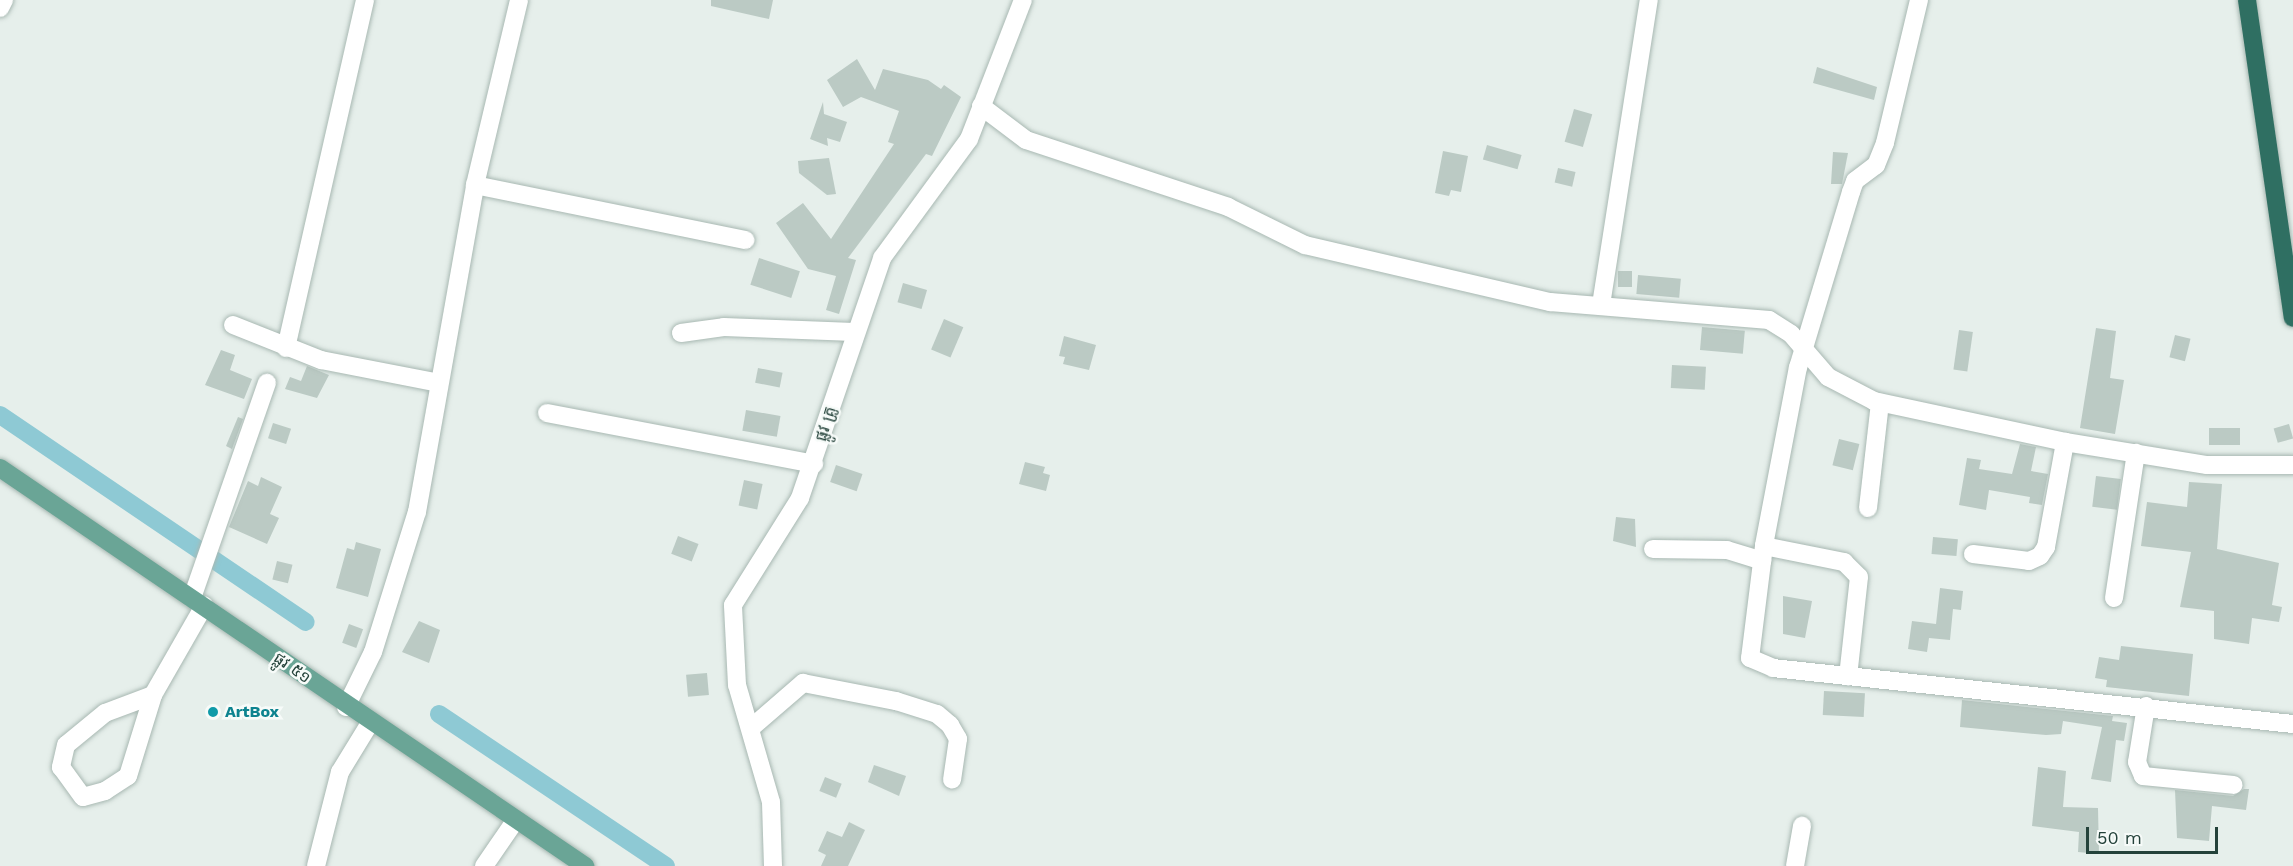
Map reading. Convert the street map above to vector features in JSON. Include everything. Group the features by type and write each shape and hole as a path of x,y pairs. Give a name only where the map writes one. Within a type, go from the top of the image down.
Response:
{"highway":[{"path":"2247,0 2293,318"}],"main road":[{"name":"ផ្លូវ ៥១","path":"0,468 198,602 346,707 585,866"}],"street":[{"path":"0,8 4,0"},
{"path":"286,348 365,0"},
{"path":"346,707 373,652 417,512 475,185 519,0"},
{"name":"ផ្លូវ គ្រូ","path":"773,866 771,802 733,658 733,605 788,522 814,464 854,332 882,258 961,153 1023,0"},
{"path":"1601,305 1649,0"},
{"path":"1919,0 1885,143 1876,165 1855,181 1803,351 1763,554 1750,658 1773,668 2146,706 2293,724"},
{"path":"981,106 1026,140 1228,207 1305,245 1550,302 1753,315 1780,326 1803,351 1848,392 1880,403 2065,442 2136,453 2240,468 2293,465"},
{"path":"475,185 745,240"},
{"path":"233,325 286,348 357,369 440,383"},
{"path":"681,333 712,327 854,332"},
{"path":"153,695 105,713 66,745 61,766 83,797 105,791 128,776 153,695 194,624 199,578 211,550 267,383"},
{"path":"1868,508 1880,403"},
{"path":"547,413 814,464"},
{"path":"1973,554 2029,561 2040,556 2046,547 2065,442"},
{"path":"2114,598 2136,453"},
{"path":"1653,549 1727,550 1844,562 1859,577 1848,676"},
{"path":"751,728 803,683 896,701 937,714 950,725 958,739 952,780"},
{"path":"2146,706 2137,762 2143,776 2234,785"},
{"path":"316,866 347,757 370,723"},
{"path":"484,866 515,821"},
{"path":"1795,866 1802,826"}],"building":[{"path":"711,0 773,0 769,19 711,6"},
{"path":"857,59 875,90 883,69 928,80 941,89 944,85 961,97 932,156 926,154 848,258 856,260 839,314 826,310 836,276 808,269 776,223 803,203 831,239 894,144 888,142 899,111 861,97 843,107 827,80"},
{"path":"1817,67 1877,87 1874,100 1813,83"},
{"path":"823,102 824,114 847,122 840,142 827,138 828,146 810,139"},
{"path":"1574,109 1592,114 1583,147 1565,142"},
{"path":"1487,145 1522,155 1517,169 1483,159"},
{"path":"1443,151 1468,156 1461,192 1451,190 1449,196 1435,193"},
{"path":"1833,152 1848,153 1842,184 1831,184"},
{"path":"829,158 836,194 827,195 799,173 798,161"},
{"path":"1558,168 1576,172 1572,187 1555,183"},
{"path":"759,258 800,271 791,298 750,285"},
{"path":"1618,271 1632,271 1632,287 1618,287"},
{"path":"1638,275 1681,279 1679,298 1636,294"},
{"path":"903,283 927,290 922,309 897,302"},
{"path":"944,319 963,327 950,358 931,349"},
{"path":"1702,327 1745,331 1743,354 1700,350"},
{"path":"2096,328 2116,331 2110,378 2124,380 2115,434 2080,428"},
{"path":"1959,330 1973,332 1967,372 1953,370"},
{"path":"2175,335 2191,339 2185,361 2169,357"},
{"path":"1064,336 1096,345 1089,370 1063,364 1065,357 1059,356"},
{"path":"221,350 235,355 230,370 252,379 244,399 205,385"},
{"path":"1672,365 1706,367 1705,390 1671,388"},
{"path":"307,366 329,375 317,398 285,389 290,377 301,381"},
{"path":"758,368 783,373 780,387 755,383"},
{"path":"746,410 780,416 777,437 742,431"},
{"path":"238,417 243,419 232,449 226,446"},
{"path":"273,423 291,429 286,444 268,438"},
{"path":"2289,424 2293,438 2278,443 2274,428"},
{"path":"2209,428 2240,428 2240,445 2209,445"},
{"path":"1839,439 1859,444 1853,470 1832,465"},
{"path":"2020,444 2036,447 2031,471 2048,474 2042,505 2029,503 2030,497 1989,490 1986,510 1959,505 1967,458 1981,460 1979,469 2012,474"},
{"path":"1025,462 1045,467 1043,473 1050,475 1046,491 1019,484"},
{"path":"836,465 862,474 857,491 830,482"},
{"path":"2096,476 2121,479 2117,510 2092,507"},
{"path":"261,477 282,487 270,514 279,518 267,544 229,527 248,481 258,486"},
{"path":"744,480 763,484 757,509 739,505"},
{"path":"2189,482 2222,484 2217,549 2279,563 2272,605 2282,607 2279,622 2252,618 2249,644 2214,639 2214,611 2180,607 2191,552 2141,546 2147,502 2187,507"},
{"path":"1616,517 1635,519 1636,547 1613,541"},
{"path":"678,536 699,544 692,562 671,554"},
{"path":"1933,537 1958,539 1956,556 1932,554"},
{"path":"356,542 381,549 368,597 336,588 347,548 354,550"},
{"path":"277,561 293,565 288,583 272,579"},
{"path":"1940,588 1963,591 1961,610 1953,609 1950,640 1929,638 1927,652 1908,649 1912,621 1936,624"},
{"path":"1783,596 1812,601 1805,638 1783,634"},
{"path":"419,621 440,630 429,663 402,652"},
{"path":"349,624 363,629 356,648 342,643"},
{"path":"2121,646 2193,654 2189,696 2106,687 2107,680 2095,678 2099,657 2119,660"},
{"path":"707,673 709,695 688,697 686,675"},
{"path":"1824,691 1865,693 1864,717 1823,715"},
{"path":"1962,700 2113,716 2112,721 2127,723 2124,741 2116,740 2111,782 2091,779 2102,727 2063,721 2061,734 2046,735 1960,727"},
{"path":"874,765 906,776 899,796 868,782"},
{"path":"2038,767 2066,771 2063,807 2098,808 2099,854 2078,852 2079,832 2032,826"},
{"path":"825,777 842,784 836,798 819,791"},
{"path":"2244,789 2249,789 2246,810 2212,806 2209,841 2177,838 2175,790 2233,796"},
{"path":"849,822 865,830 848,866 821,866 826,855 818,851 827,831 842,837"}],"waterway":[{"path":"0,415 306,622"},
{"path":"439,714 666,866"}],"place":[{"name":"ArtBox","path":"213,712"}]}
